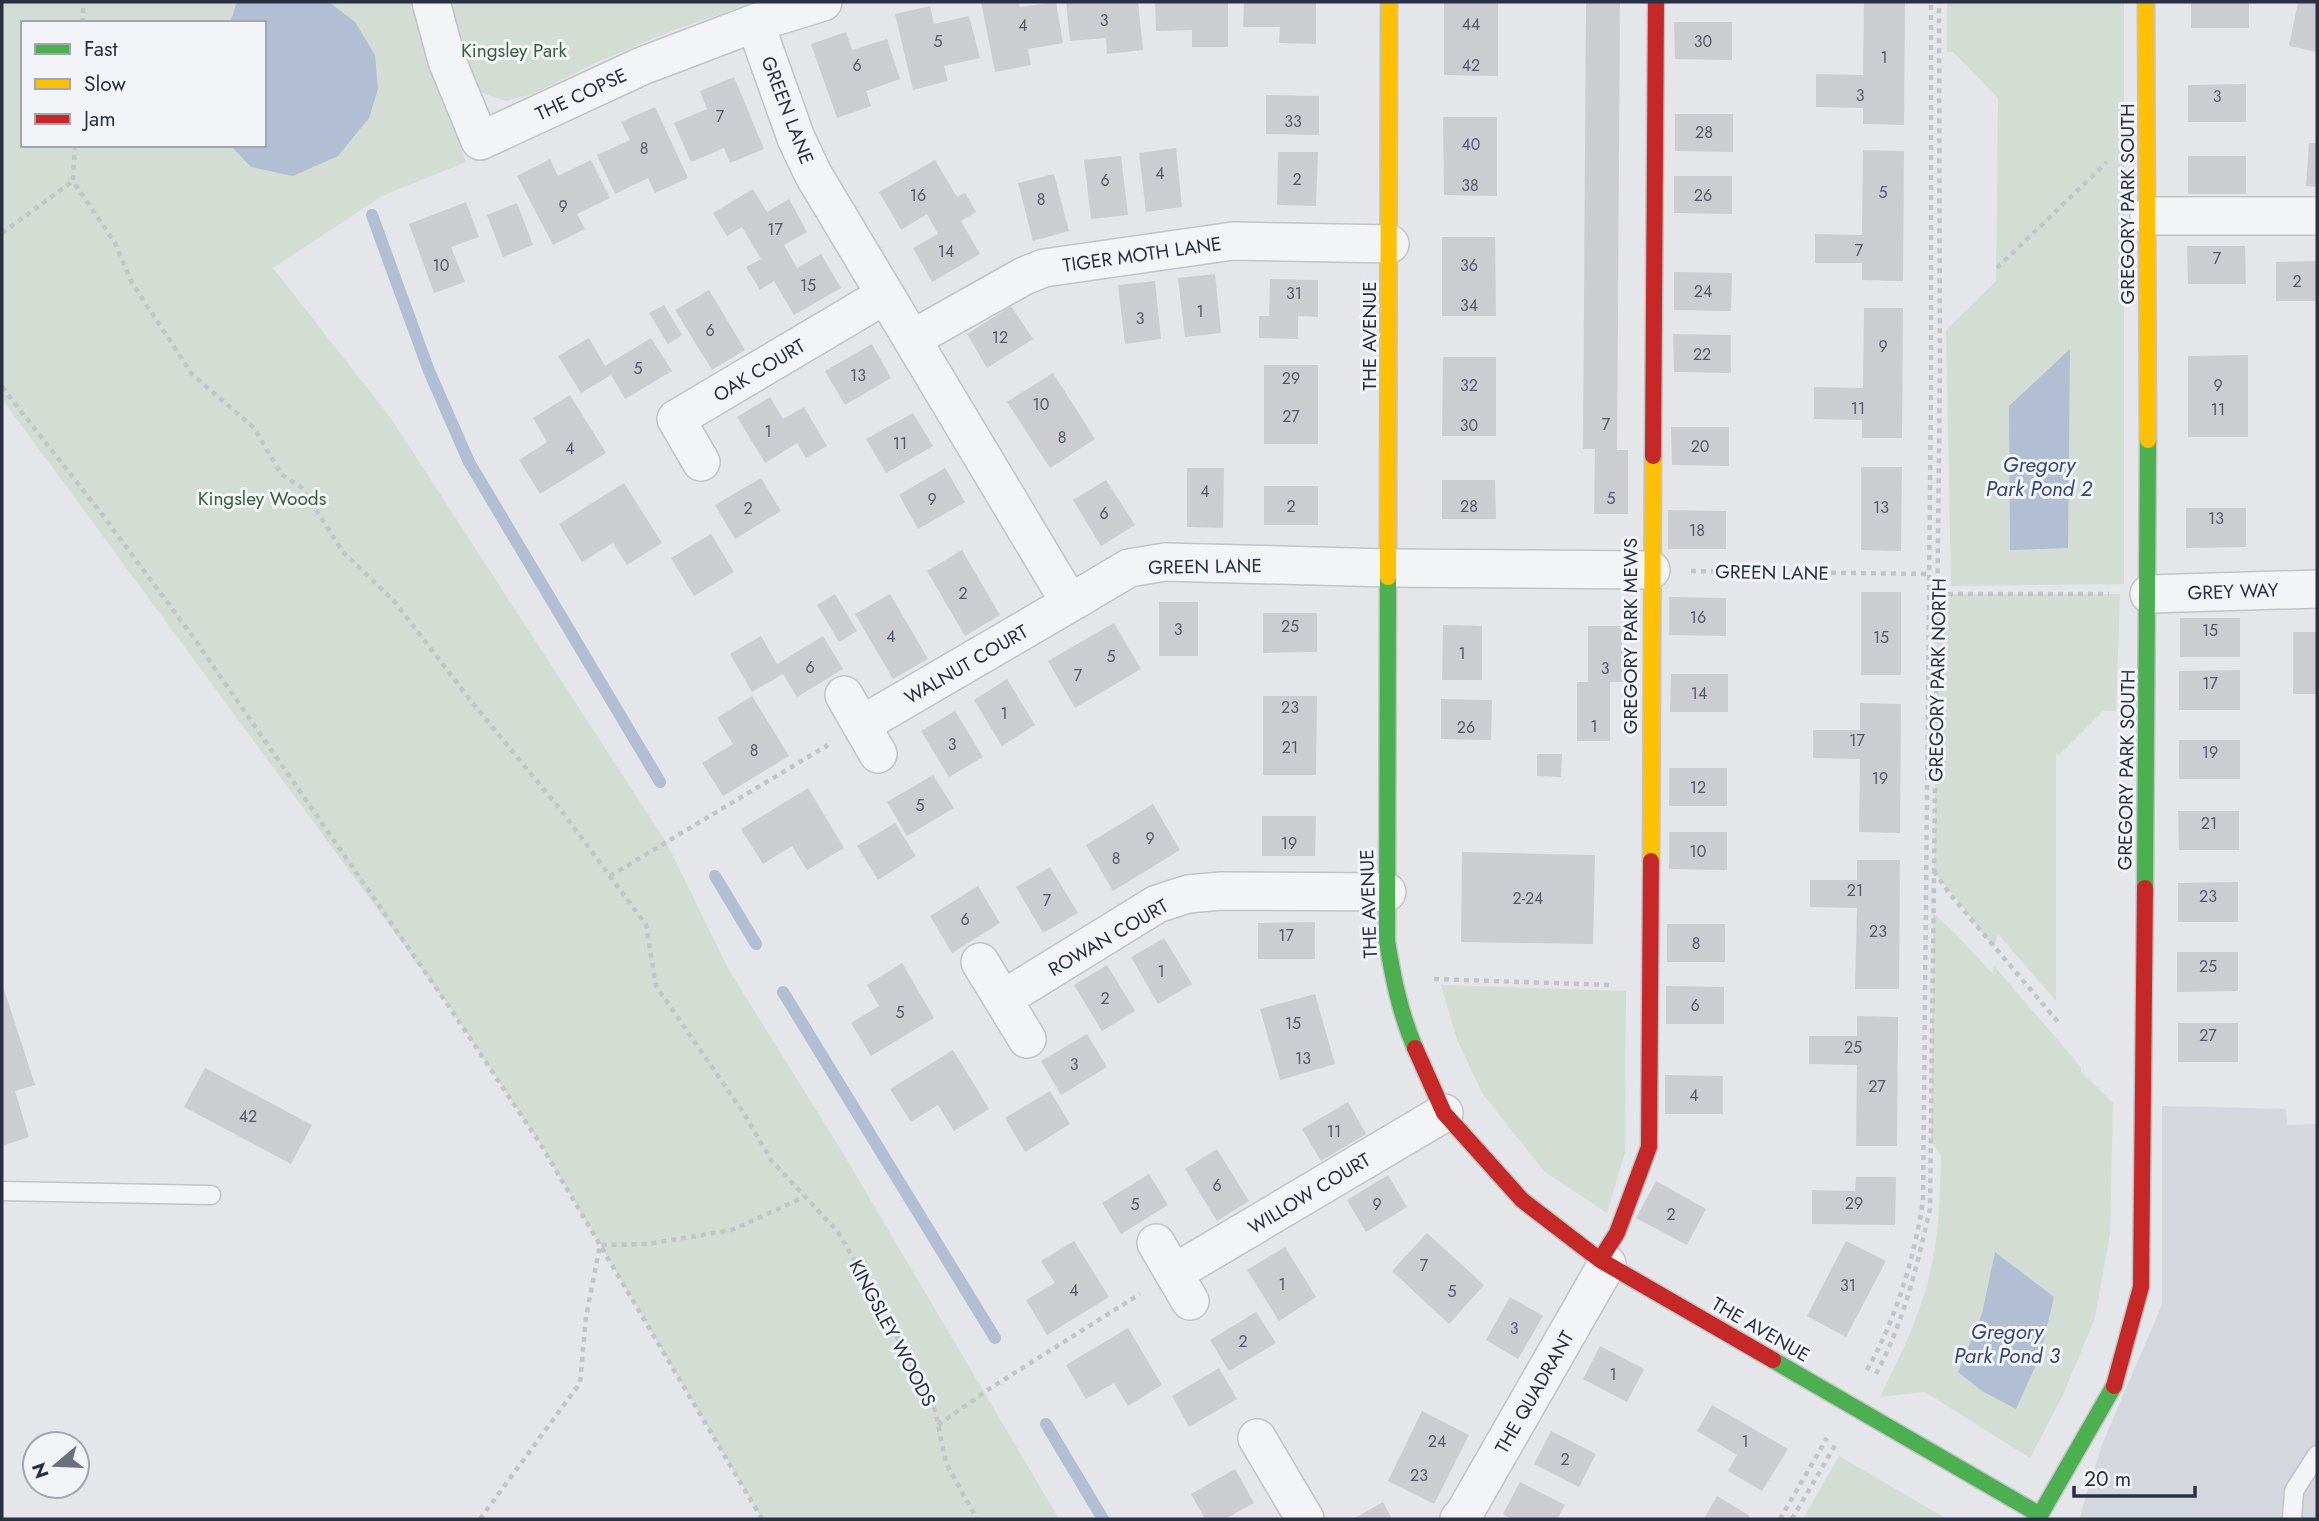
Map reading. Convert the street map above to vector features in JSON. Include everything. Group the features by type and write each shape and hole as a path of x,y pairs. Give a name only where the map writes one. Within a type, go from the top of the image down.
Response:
{"street":[{"name":"THE COPSE","path":"431,2 447,61 480,141 642,66 755,23 822,2"},
{"name":"THE AVENUE","path":"1389,2 1387,941 1392,978 1405,1024 1444,1112 1522,1200 1604,1262 2039,1515"},
{"name":"GREGORY PARK MEWS","path":"1604,1262 1649,1147 1656,2"},
{"name":"GREGORY PARK SOUTH","path":"2039,1515 2113,1391 2141,1287 2149,594 2146,2"},
{"name":"GREEN LANE","path":"755,23 796,138 813,174 1070,603 1129,568 1165,562 1388,568 1651,570"},
{"path":"2149,216 2317,216"},
{"name":"TIGER MOTH LANE","path":"912,339 1024,276 1044,268 1233,242 1390,244"},
{"name":"OAK COURT","path":"701,462 676,419 885,295"},
{"name":"GREY WAY","path":"2149,594 2317,589"},
{"name":"WALNUT COURT","path":"861,725 1070,603"},
{"name":"ROWAN COURT","path":"1003,999 1157,904 1188,894 1221,891 1387,892"},
{"path":"980,962 1027,1039"},
{"name":"WILLOW COURT","path":"1173,1272 1444,1112"},
{"name":"THE QUADRANT","path":"1459,1519 1604,1262"},
{"path":"1257,1438 1305,1519"}],"lane":[{"path":"2,1191 211,1195"},
{"path":"2292,1519 2294,1491 2317,1455"}],"path":[{"path":"83,2 83,21"},
{"path":"1780,1519 1848,1404 1885,1333 1903,1285 1919,1228 1923,1201 1931,2"},
{"name":"GREGORY PARK NORTH","path":"1888,1352 1914,1281 1930,1209 1938,594 1939,2"},
{"path":"2,233 73,181 75,147"},
{"path":"1997,268 2115,154"},
{"name":"KINGSLEY WOODS","path":"73,181 115,243 132,283 192,373 254,428 281,474 302,488 343,552 394,601 471,701 565,814 646,925 656,986 745,1115 771,1160 838,1232 935,1410 946,1464 977,1519"},
{"path":"1940,317 1947,311"},
{"path":"2,387 85,492 200,648 448,1005 541,1145 762,1519"},
{"name":"GREEN LANE","path":"1651,570 1928,574"},
{"path":"1938,594 2149,594"},
{"path":"610,876 861,725"},
{"path":"1934,871 1949,893 2058,1021"},
{"path":"1392,978 1650,986"},
{"path":"600,1245 647,1244 732,1230 804,1197"},
{"path":"480,1519 580,1383 586,1317 600,1245"},
{"path":"938,1425 989,1389 1173,1272"},
{"path":"1792,1519 1828,1458"}],"shaded area":[{"path":"2162,1106 2286,1109 2287,1125 2317,1124 2317,1519 2079,1519 2103,1442 2162,1305"}],"green space":[{"name":"Kingsley Woods","path":"2,2 414,2 422,40 466,162 382,196 273,268 390,417 666,842 729,970 841,1150 1059,1519 762,1519 541,1145 448,1005 2,399"},
{"name":"Kingsley Park","path":"445,2 755,2 669,32 595,63 533,94 506,101 482,93 469,71"},
{"path":"1947,2 2124,2 2124,584 1951,586 1946,330 1996,281 1998,98 1953,52 1947,52"},
{"path":"1938,594 2120,594 2116,711 2103,711 2059,755 2056,754 2056,1001 1998,934 1994,947 1934,871"},
{"path":"1933,913 1993,974 1994,966 2081,1067 2081,1072 2113,1103 2110,1234 2095,1318 2063,1395 2030,1458 1925,1392 1880,1397 1922,1302 1936,1239 1941,1155 1931,1141"},
{"path":"1441,985 1626,991 1625,1152 1607,1213 1545,1172 1482,1093 1457,1039"},
{"path":"1839,1456 1947,1519 1803,1519"}],"water":[{"path":"237,2 329,2 355,22 375,55 378,89 369,118 338,156 293,176 251,167 232,147 266,147 266,21 231,21"},
{"name":"Gregory Park Pond 2","path":"2070,349 2068,548 2010,550 2009,406"},
{"name":"Gregory Park Pond 3","path":"1995,1252 2054,1297 2040,1356 2016,1409 1982,1391 1958,1372 1982,1314"}],"building":[{"path":"981,2 1018,2 1020,7 1056,2 1063,43 1028,49 1031,65 995,72"},
{"path":"1066,2 1138,2 1143,50 1107,54 1106,38 1070,41"},
{"path":"1155,2 1228,2 1228,47 1192,47 1192,30 1156,31"},
{"path":"1244,2 1316,2 1316,44 1279,43 1280,27 1243,27"},
{"path":"1444,2 1498,2 1498,76 1444,75"},
{"path":"1586,2 1620,2 1617,450 1628,450 1628,514 1594,514 1595,449 1583,449"},
{"path":"1864,2 1905,2 1904,125 1863,124 1863,108 1816,107 1816,74 1863,75"},
{"path":"2191,2 2249,2 2249,28 2191,28"},
{"path":"2298,2 2317,2 2317,52 2289,46"},
{"path":"930,6 934,24 969,16 980,58 944,66 948,81 913,90 895,14"},
{"path":"1674,22 1732,22 1732,60 1675,59"},
{"path":"846,32 852,50 887,39 900,79 866,91 871,106 837,118 811,44"},
{"path":"734,77 764,149 730,163 724,148 691,162 674,123 707,109 700,91"},
{"path":"2246,84 2246,122 2188,122 2188,85"},
{"path":"1266,95 1319,96 1319,135 1266,134"},
{"path":"655,107 688,178 655,193 648,178 615,194 597,155 630,140 621,122"},
{"path":"1675,114 1733,114 1733,152 1675,151"},
{"path":"1443,117 1497,117 1497,196 1444,195"},
{"path":"2309,143 2317,143 2317,187 2306,186"},
{"path":"1176,148 1182,207 1146,212 1139,153"},
{"path":"1863,150 1904,151 1903,281 1862,280 1862,263 1815,263 1815,234 1862,235"},
{"path":"1278,152 1318,152 1316,206 1277,205"},
{"path":"1121,156 1128,215 1091,219 1084,160"},
{"path":"2188,156 2246,156 2246,194 2188,194"},
{"path":"550,159 558,176 591,160 610,198 577,214 585,229 553,245 517,176"},
{"path":"935,160 957,197 965,193 976,212 961,221 980,254 932,282 913,248 938,234 927,214 901,230 879,192"},
{"path":"1054,174 1069,231 1033,241 1018,183"},
{"path":"1674,176 1732,176 1732,214 1674,213"},
{"path":"753,189 767,212 789,199 807,232 784,245 797,268 821,254 841,288 794,315 774,281 760,290 746,267 761,259 742,227 727,236 713,213"},
{"path":"466,202 479,237 451,247 465,282 434,293 409,224"},
{"path":"517,203 533,245 503,257 487,215"},
{"path":"1442,237 1495,237 1496,316 1442,316"},
{"path":"2187,246 2245,246 2246,284 2188,284"},
{"path":"2317,261 2317,301 2276,301 2276,262"},
{"path":"1674,272 1732,273 1731,311 1674,310"},
{"path":"1215,274 1221,333 1185,337 1178,278"},
{"path":"1270,279 1318,280 1318,317 1298,316 1298,339 1259,338 1259,316 1269,316"},
{"path":"1155,281 1161,339 1125,344 1118,285"},
{"path":"709,290 745,350 712,370 675,310"},
{"path":"664,305 682,335 668,344 649,313"},
{"path":"1011,306 1033,339 987,368 967,334"},
{"path":"1864,308 1903,308 1902,438 1862,438 1862,420 1814,419 1814,387 1863,388"},
{"path":"1673,334 1731,335 1731,373 1674,372"},
{"path":"589,338 605,366 651,338 672,371 625,399 611,375 581,393 558,356"},
{"path":"872,344 891,378 845,405 825,371"},
{"path":"2248,355 2248,437 2188,437 2188,356"},
{"path":"1443,357 1496,357 1496,436 1442,436"},
{"path":"1264,365 1318,365 1318,444 1264,444"},
{"path":"1053,373 1095,439 1050,468 1007,402"},
{"path":"570,395 606,453 540,494 519,460 547,442 533,418"},
{"path":"770,397 783,419 804,407 827,446 806,458 797,443 765,463 737,417"},
{"path":"913,413 933,446 886,473 866,439"},
{"path":"1671,427 1729,427 1729,466 1672,465"},
{"path":"1861,467 1902,467 1901,551 1861,550"},
{"path":"945,468 965,502 918,529 899,495"},
{"path":"1187,468 1224,468 1223,528 1187,527"},
{"path":"761,478 781,511 735,539 715,505"},
{"path":"1106,480 1135,525 1101,546 1073,500"},
{"path":"1442,480 1495,480 1496,519 1442,519"},
{"path":"624,483 662,543 627,565 613,543 582,562 559,524"},
{"path":"1264,486 1318,486 1318,525 1264,525"},
{"path":"2186,508 2246,508 2246,547 2186,548"},
{"path":"1668,510 1726,511 1726,549 1668,549"},
{"path":"711,534 734,572 694,596 671,558"},
{"path":"962,550 1000,615 965,636 927,571"},
{"path":"1861,592 1901,592 1901,675 1861,675"},
{"path":"835,594 857,631 839,642 817,605"},
{"path":"890,594 928,659 893,679 855,614"},
{"path":"1669,597 1726,598 1726,636 1669,635"},
{"path":"1159,602 1198,602 1198,656 1159,656"},
{"path":"1263,613 1317,613 1317,652 1263,653"},
{"path":"2180,618 2240,618 2240,657 2180,657"},
{"path":"1114,623 1141,669 1075,708 1048,661"},
{"path":"1443,625 1482,626 1482,680 1442,680"},
{"path":"1588,626 1622,626 1623,682 1610,682 1610,741 1577,741 1577,682 1588,682"},
{"path":"2293,632 2317,632 2317,694 2293,694"},
{"path":"761,636 777,664 823,636 843,669 797,697 783,674 752,692 730,654"},
{"path":"2240,670 2240,710 2179,710 2179,671"},
{"path":"1671,674 1728,674 1728,712 1670,712"},
{"path":"1007,679 1035,725 1002,746 974,700"},
{"path":"752,696 789,756 723,796 702,763 733,744 717,718"},
{"path":"1263,696 1317,696 1316,775 1263,775"},
{"path":"1441,699 1492,700 1491,740 1441,739"},
{"path":"1860,703 1901,704 1900,833 1859,832 1860,759 1813,758 1813,730 1860,730"},
{"path":"955,711 983,757 949,777 921,731"},
{"path":"2179,740 2240,740 2240,779 2179,779"},
{"path":"1537,754 1562,754 1561,777 1537,776"},
{"path":"1669,768 1727,768 1727,806 1669,806"},
{"path":"933,775 954,808 907,836 887,802"},
{"path":"808,788 844,848 807,870 792,846 763,864 741,829"},
{"path":"1153,804 1180,850 1113,891 1086,845"},
{"path":"2178,811 2239,811 2239,850 2179,850"},
{"path":"1262,816 1316,816 1315,856 1262,856"},
{"path":"895,823 916,856 878,880 857,846"},
{"path":"1669,832 1727,832 1727,870 1669,869"},
{"path":"1462,852 1595,855 1593,944 1461,942"},
{"path":"1857,860 1900,860 1899,989 1855,989 1857,908 1810,907 1810,880 1857,880"},
{"path":"1050,867 1078,913 1043,933 1016,887"},
{"path":"2238,882 2238,922 2178,922 2178,883"},
{"path":"978,886 1000,923 952,953 930,916"},
{"path":"1315,922 1315,959 1258,959 1258,923"},
{"path":"1667,924 1725,924 1725,962 1667,962"},
{"path":"1164,938 1192,984 1158,1004 1131,957"},
{"path":"2177,952 2238,952 2238,991 2177,992"},
{"path":"902,963 934,1018 871,1056 851,1023 879,1006 867,985"},
{"path":"1107,965 1135,1011 1102,1031 1074,985"},
{"path":"2,983 35,1085 15,1091 29,1137 2,1146"},
{"path":"1666,986 1724,987 1724,1024 1666,1024"},
{"path":"1315,994 1335,1064 1280,1080 1260,1009"},
{"path":"1857,1016 1898,1017 1897,1146 1856,1146 1857,1065 1809,1064 1809,1036 1857,1036"},
{"path":"2178,1023 2238,1023 2238,1062 2178,1062"},
{"path":"1087,1034 1107,1067 1061,1095 1041,1061"},
{"path":"953,1050 989,1109 954,1131 938,1105 911,1122 890,1089"},
{"path":"205,1068 312,1125 291,1164 184,1107"},
{"path":"1665,1075 1723,1076 1723,1114 1665,1114"},
{"path":"1050,1091 1070,1124 1025,1152 1005,1118"},
{"path":"1348,1102 1366,1134 1321,1161 1302,1129"},
{"path":"1217,1149 1249,1201 1217,1221 1185,1169"},
{"path":"1149,1174 1168,1205 1121,1234 1102,1203"},
{"path":"1388,1175 1407,1207 1366,1232 1347,1200"},
{"path":"1856,1177 1896,1177 1895,1225 1812,1224 1812,1190 1855,1191"},
{"path":"1656,1181 1706,1209 1687,1245 1636,1218"},
{"path":"1427,1233 1484,1285 1449,1324 1392,1271"},
{"path":"1074,1241 1109,1297 1047,1335 1026,1300 1055,1283 1041,1261"},
{"path":"1846,1241 1886,1261 1846,1337 1807,1316"},
{"path":"1285,1247 1316,1297 1279,1321 1247,1270"},
{"path":"1510,1297 1543,1316 1518,1359 1486,1340"},
{"path":"1256,1312 1276,1343 1229,1371 1210,1340"},
{"path":"1128,1328 1162,1385 1128,1406 1114,1383 1086,1399 1066,1365"},
{"path":"1600,1346 1644,1369 1627,1402 1583,1379"},
{"path":"1219,1368 1237,1399 1189,1427 1172,1396"},
{"path":"1712,1405 1788,1449 1762,1491 1728,1471 1737,1455 1697,1431"},
{"path":"1422,1411 1469,1435 1434,1504 1388,1481"},
{"path":"1551,1431 1596,1454 1579,1487 1534,1464"},
{"path":"1235,1469 1254,1503 1225,1519 1205,1519 1191,1494"},
{"path":"1520,1482 1565,1505 1557,1519 1512,1519 1503,1514"},
{"path":"1717,1496 1750,1516 1748,1519 1704,1519"},
{"path":"1383,1502 1392,1519 1353,1519"}],"waterway":[{"path":"372,215 429,371 469,462 660,782"},
{"path":"715,876 756,944"},
{"path":"783,992 995,1338"},
{"path":"1046,1424 1103,1519"}],"traffic: fast":[{"path":"2145,888 2148,440"},
{"path":"1388,577 1387,941 1405,1022 1415,1048"},
{"path":"1773,1360 2040,1515 2114,1386"}],"traffic: slow":[{"path":"1388,577 1389,2"},
{"path":"2146,2 2148,440"},
{"path":"1651,861 1653,456"}],"traffic: jam":[{"path":"1653,456 1656,2"},
{"path":"1600,1260 1617,1233 1649,1147 1651,861"},
{"path":"2114,1386 2141,1287 2145,888"},
{"path":"1415,1048 1444,1113 1522,1200 1600,1260 1773,1360"}]}
